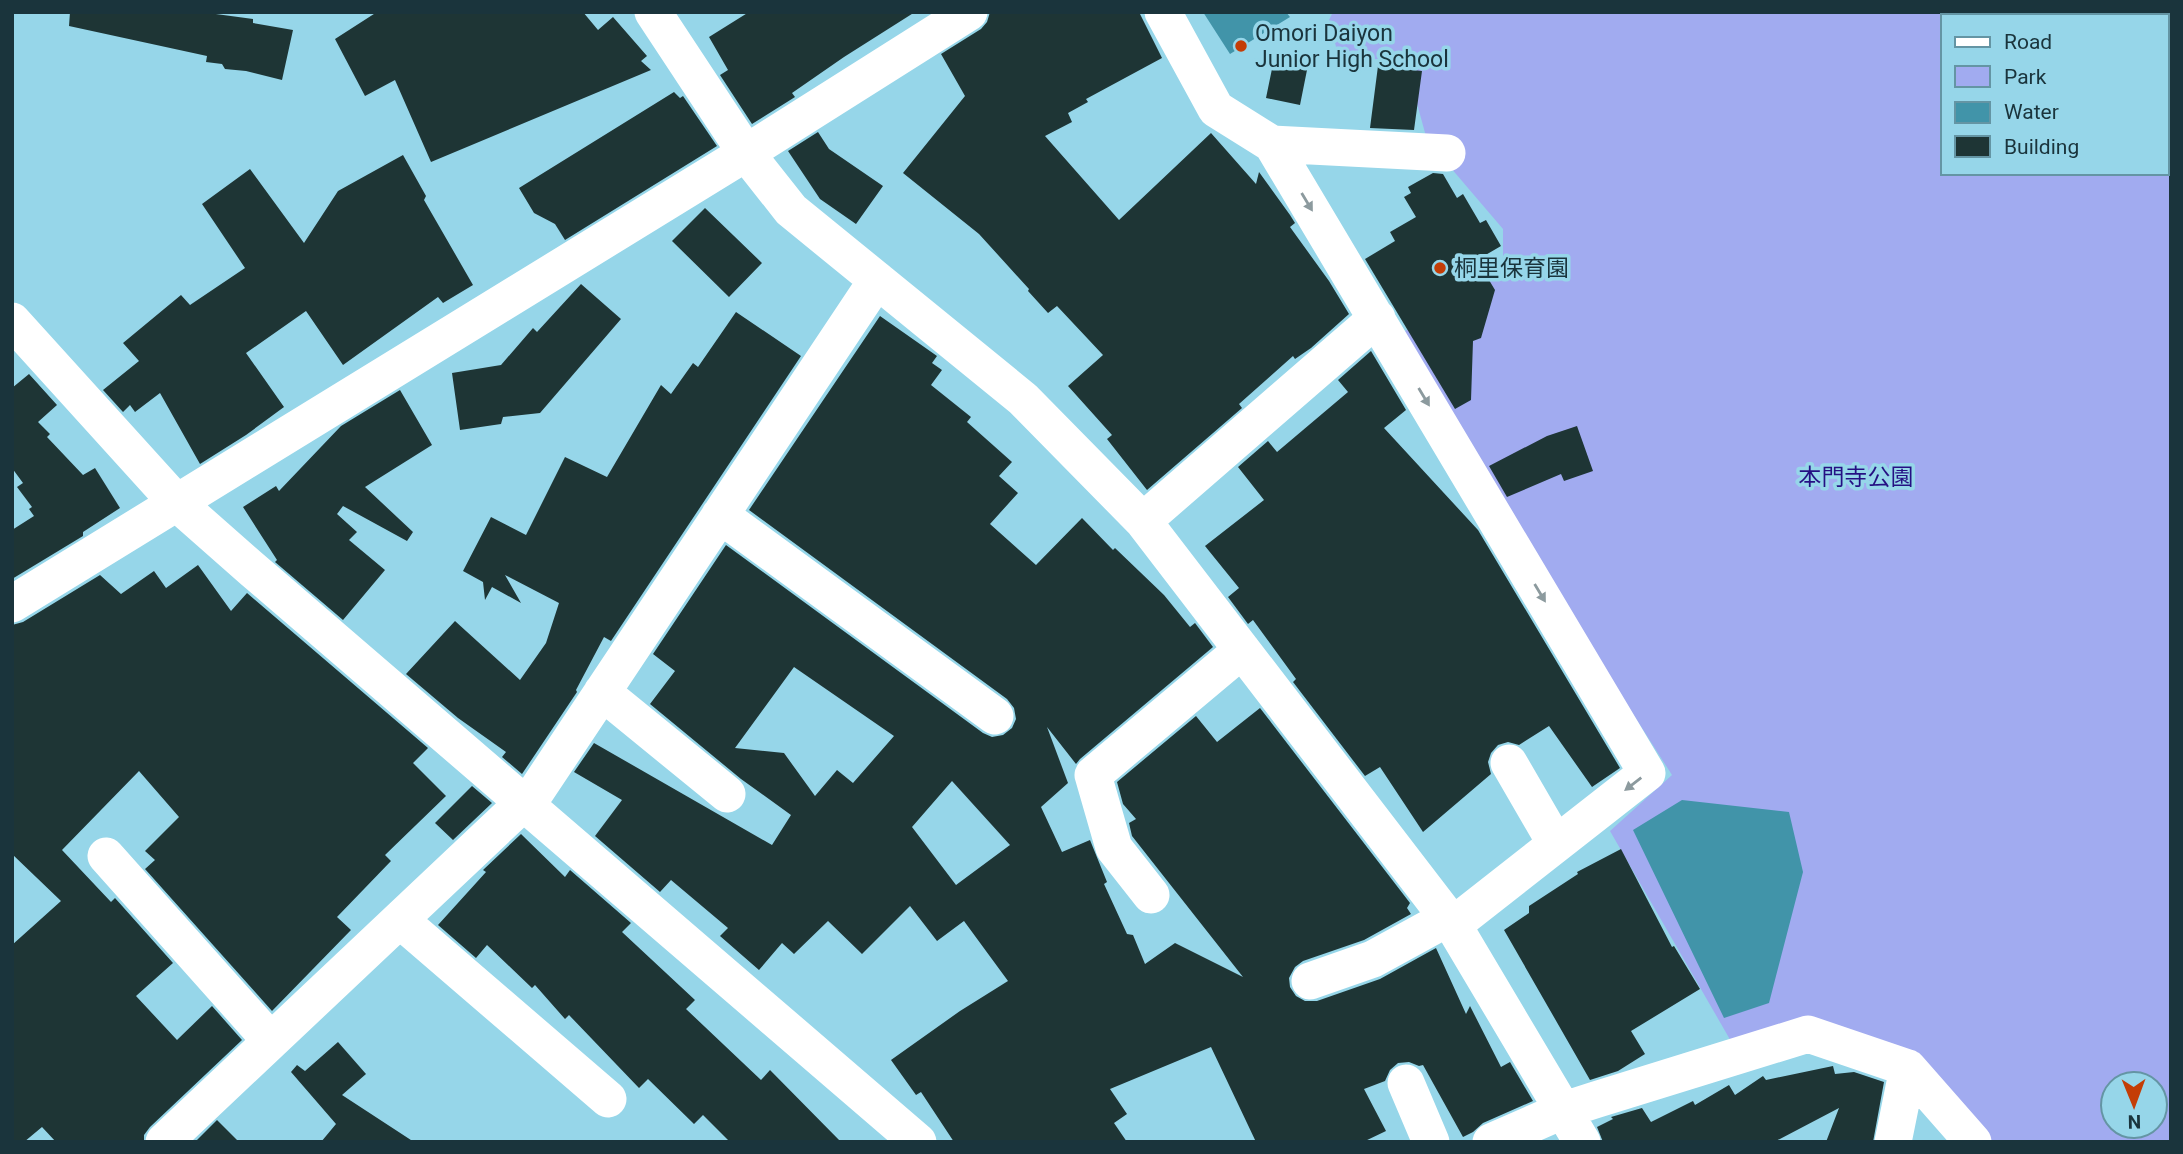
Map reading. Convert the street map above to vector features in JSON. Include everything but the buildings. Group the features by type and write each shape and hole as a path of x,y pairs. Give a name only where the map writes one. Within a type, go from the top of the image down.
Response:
{"street":[{"path":"653,12 746,153 791,210 1023,399 1143,521 1450,922 1582,1142"},
{"path":"12,604 746,153 970,12"},
{"path":"1163,12 1216,109 1272,144 1647,773 1450,922 1373,959 1311,981"},
{"path":"1272,144 1447,153"},
{"path":"164,1142 537,790 877,280"},
{"path":"1143,521 1377,318"},
{"path":"12,321 177,503 918,1142"},
{"path":"720,515 995,716"},
{"path":"1151,895 1114,848 1093,775 1242,650"},
{"path":"602,692 727,794"},
{"path":"1509,763 1556,844"},
{"path":"106,856 271,1041"},
{"path":"400,920 608,1099"},
{"path":"1490,1142 1564,1110 1808,1034 1908,1068 1973,1142"},
{"path":"1893,1142 1908,1068"},
{"path":"1406,1083 1431,1142"}],"green space":[{"name":"本門寺公園","path":"1333,12 2171,12 2171,1142 1986,1142 1907,1062 1732,1043 1610,831 1672,775 1462,446 1401,334 1503,262 1503,229 1427,140 1405,60 1339,58 1329,20"}],"water":[{"path":"1203,12 1286,12 1290,17 1230,54"},
{"path":"1682,800 1789,812 1803,872 1769,1003 1724,1018 1633,830"}],"place":[{"name":"Omori Daiyon Junior High School","path":"1241,46"},
{"name":"桐里保育園","path":"1440,268"}]}
